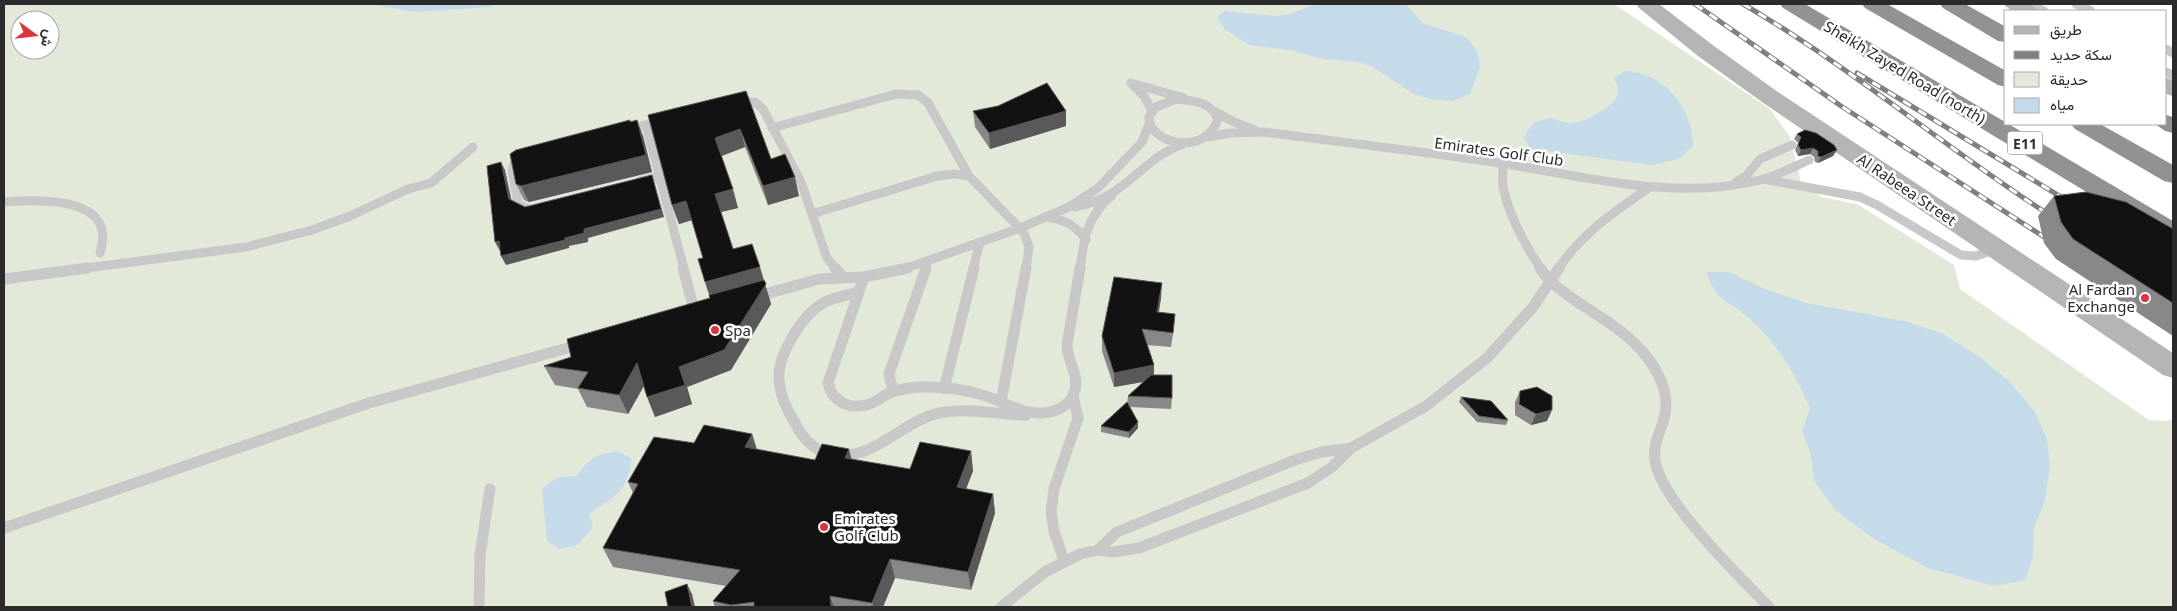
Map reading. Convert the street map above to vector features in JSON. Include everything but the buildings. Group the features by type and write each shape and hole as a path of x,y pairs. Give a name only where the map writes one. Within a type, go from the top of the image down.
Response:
{"highway":[{"name":"Sheikh Zayed Road (north)","path":"1790,4 2173,233"},
{"path":"1872,4 2004,79"},
{"path":"1950,4 2004,35"},
{"path":"1960,4 2004,24"},
{"path":"2085,125 2173,175"}],"main road":[{"name":"Al Rabeea Street","path":"1646,4 1826,141 1996,249 2173,367"},
{"path":"2014,4 2026,10"}],"lane":[{"path":"2028,4 2042,10"},
{"path":"2076,4 2089,10"},
{"path":"1152,111 1144,96 1131,84 1160,90 1202,103 1234,122 1264,132"},
{"path":"772,128 896,94 911,94 924,99 928,103 969,176 1020,228 1028,240 1029,254 1001,402"},
{"path":"742,300 819,279 864,277 899,271 1046,217 1068,207 1098,188 1137,148 1145,136 1152,111 1166,101 1187,99"},
{"path":"732,103 748,100 760,104 801,182 827,258 843,277"},
{"path":"1208,137 1215,132 1218,125 1218,118 1214,111"},
{"path":"616,133 670,118"},
{"path":"1149,124 1153,130 1168,140 1188,142"},
{"path":"646,125 695,313"},
{"path":"859,292 828,300 808,314 783,356 779,368 778,381 781,393 799,432 807,443 820,451 836,455 854,454 871,448 925,418 948,412 964,411 1014,416 1044,414 1056,411 1073,396 1076,386 1067,351 1086,240 1091,220 1103,203 1164,152 1188,142 1208,137 1264,132"},
{"name":"Emirates Golf Club","path":"1264,132 1503,164 1650,187 1684,190 1762,179 1809,160"},
{"name":"Emirates Golf Club","path":"1730,185 1746,176 1760,159 1792,145"},
{"path":"4,279 246,247 325,226 408,189 432,183 473,147"},
{"path":"532,155 518,160 512,167 518,204 528,209 542,206"},
{"path":"1503,164 1503,187 1507,199 1528,244 1550,282 1625,335 1652,364 1661,380 1666,396 1667,412 1656,438 1654,450 1655,464 1661,479 1710,543 1769,607"},
{"path":"812,214 937,176 954,174 969,176"},
{"path":"633,183 660,176"},
{"path":"1762,179 1860,197 1877,205 1955,253 1967,257 1979,258 1996,249"},
{"path":"1001,607 1045,572 1080,554 1098,550 1113,552 1139,548 1308,483 1332,467 1351,448 1404,419 1458,382 1487,358 1512,333 1566,257 1584,236 1604,218 1650,187"},
{"path":"1068,207 1084,205 1112,195"},
{"path":"4,202 44,200 80,208 93,216 101,225 103,238 100,253"},
{"path":"1046,217 1067,221 1075,226 1086,240"},
{"path":"944,389 980,242"},
{"path":"893,391 889,374 928,261"},
{"path":"864,277 828,384 828,392 834,399 842,404 864,406 903,388 944,389 980,394 1019,411 1031,414"},
{"path":"4,528 369,403 592,341"},
{"path":"1064,561 1054,531 1051,510 1054,490 1078,418 1073,396"},
{"path":"1098,550 1117,532 1308,456 1351,448"},
{"path":"479,607 480,556 490,489"}],"green space":[{"name":"Emirates Golf Club","path":"4,4 1614,4 1770,109 1790,137 1801,182 1821,197 1857,204 1954,265 1960,289 2149,420 2167,421 2173,418 2173,607 4,607"}],"water":[{"path":"366,4 494,4 491,7 417,12"},
{"path":"1316,4 1406,4 1422,23 1466,37 1478,52 1480,67 1470,94 1453,101 1430,99 1414,94 1373,67 1359,62 1323,59 1290,50 1249,45 1226,30 1217,18 1224,11 1276,16 1289,14"},
{"path":"1625,71 1639,73 1652,78 1673,94 1681,105 1691,131 1693,145 1679,159 1652,165 1530,149 1524,138 1534,124 1549,119 1575,123 1598,114 1616,98 1618,89 1614,78"},
{"path":"1706,272 1729,272 1765,289 1806,303 1904,321 1943,334 1980,357 2010,382 2035,412 2047,439 2050,466 2044,504 2034,527 2033,557 2025,580 1994,586 1928,568 1874,539 1835,510 1814,480 1811,455 1802,431 1810,408 1798,383 1777,348 1749,318 1719,296"},
{"path":"619,452 631,458 627,478 613,498 589,514 593,527 578,545 559,549 547,541 542,489 557,477 577,476 590,461 599,455"}],"railway":[{"path":"1695,4 1841,106 2055,244"},
{"path":"1743,4 1822,54 1976,165 2054,218"},
{"path":"1857,73 2071,203"}],"place":[{"name":"Al Fardan Exchange","path":"2145,298"},
{"name":"Spa","path":"715,330"},
{"name":"Emirates Golf Club","path":"824,527"}]}
